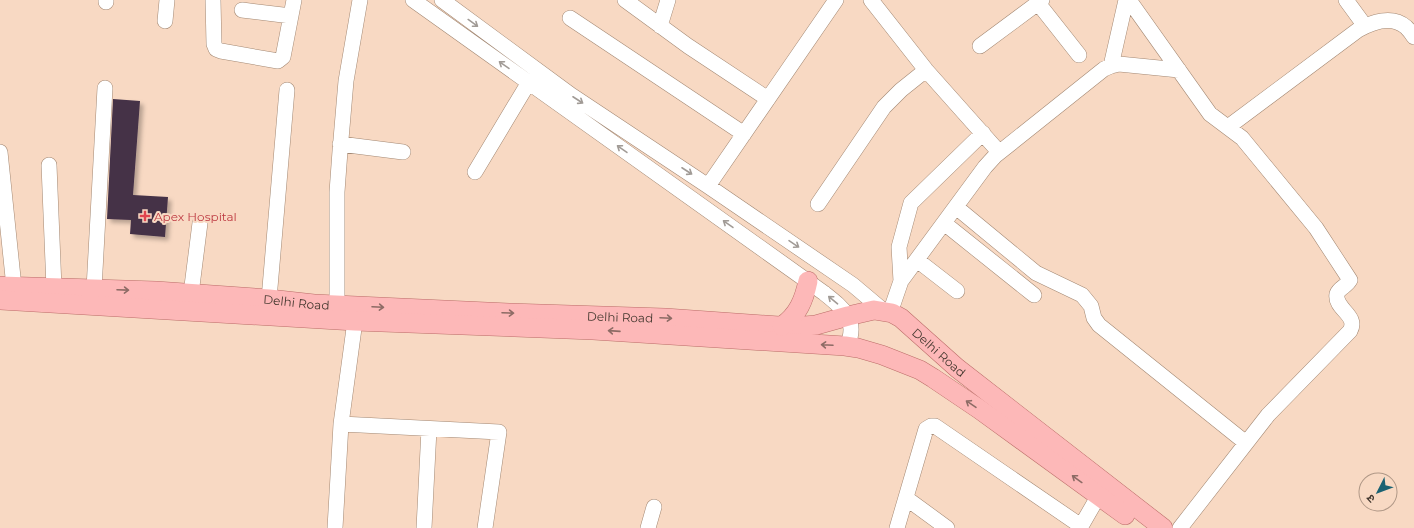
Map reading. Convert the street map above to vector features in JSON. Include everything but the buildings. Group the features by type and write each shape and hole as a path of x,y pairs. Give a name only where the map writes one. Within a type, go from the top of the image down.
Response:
{"main road":[{"path":"782,326 797,312 805,294 808,281"},
{"name":"Delhi Road","path":"7,287 156,291 269,299 346,313 509,313 665,318 793,327 816,325 874,310 887,312 901,318 957,368 1163,528"},
{"path":"0,300 346,313 847,346 858,348 882,355 914,368 933,378 979,409 1142,528"},
{"path":"914,368 928,342"}],"street":[{"path":"166,21 167,0"},
{"path":"213,0 214,44 216,49 220,51 278,61 283,57 294,0"},
{"path":"335,528 346,313 337,192 346,81 360,0"},
{"path":"413,0 808,281 839,305 848,316 851,335 847,346"},
{"path":"442,0 571,95 853,285 887,312 901,281 985,167 999,152 1104,69 1119,64 1179,70"},
{"path":"625,0 688,46 768,99"},
{"path":"660,26 668,0"},
{"path":"708,186 836,0"},
{"path":"871,0 926,70 999,152"},
{"path":"1111,66 1128,0"},
{"path":"1128,0 1210,114 1242,138 1316,228 1350,280 1348,284 1338,291 1337,296 1337,301 1352,321 1350,331 1268,415 1180,528"},
{"path":"1346,0 1365,26"},
{"path":"980,46 1040,2 1079,55"},
{"path":"242,10 291,16"},
{"path":"570,18 744,134"},
{"path":"1228,127 1371,22 1393,21 1406,27 1414,37"},
{"path":"818,204 884,107 926,70"},
{"path":"475,172 528,82"},
{"path":"94,289 105,88"},
{"path":"269,299 287,90"},
{"path":"901,281 899,247 912,203 983,133"},
{"path":"340,144 403,152"},
{"path":"0,152 7,287"},
{"path":"49,165 54,288"},
{"path":"956,207 1036,273 1082,295 1091,306 1094,318 1099,325 1246,443"},
{"path":"191,294 200,223"},
{"path":"944,223 1034,295"},
{"path":"916,260 956,292"},
{"path":"341,424 499,432 485,528"},
{"path":"897,528 926,429 931,426 935,426 1080,527 1099,496"},
{"path":"424,528 429,429"},
{"path":"906,498 946,528"},
{"path":"648,528 654,507"}],"place":[{"name":"Apex Hospital","path":"145,216"}]}
